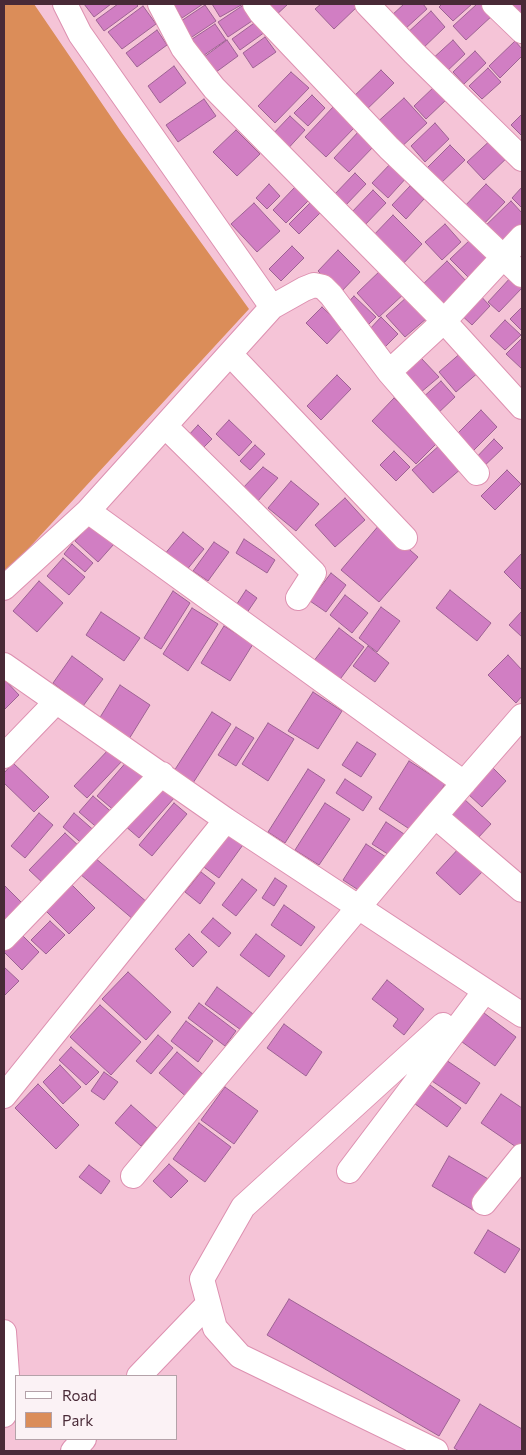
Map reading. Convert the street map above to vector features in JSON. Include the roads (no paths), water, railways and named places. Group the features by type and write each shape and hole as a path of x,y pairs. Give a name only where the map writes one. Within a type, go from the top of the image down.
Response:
{"street":[{"path":"65,4 80,34 272,307"},
{"path":"160,4 183,48 214,88 444,321 522,407"},
{"path":"255,4 261,13 389,148 522,275"},
{"path":"367,4 522,160"},
{"path":"494,4 522,31"},
{"path":"389,372 444,321 522,237"},
{"path":"4,588 88,511 272,307 314,285 322,287 331,295 389,372 477,473"},
{"path":"230,354 405,538"},
{"path":"165,426 314,573 298,598"},
{"path":"88,511 464,783"},
{"path":"4,665 226,820 358,909 522,1015"},
{"path":"4,756 56,702"},
{"path":"133,1176 435,816 522,716"},
{"path":"4,938 162,774"},
{"path":"435,816 522,890"},
{"path":"4,1096 226,820"},
{"path":"349,1171 485,991"},
{"path":"436,1451 240,1356 214,1328 202,1279 243,1207 443,1025"},
{"path":"484,1203 522,1156"},
{"path":"141,1375 208,1304"},
{"path":"4,1332 8,1389 4,1415"},
{"path":"73,1451 83,1440"}]}
